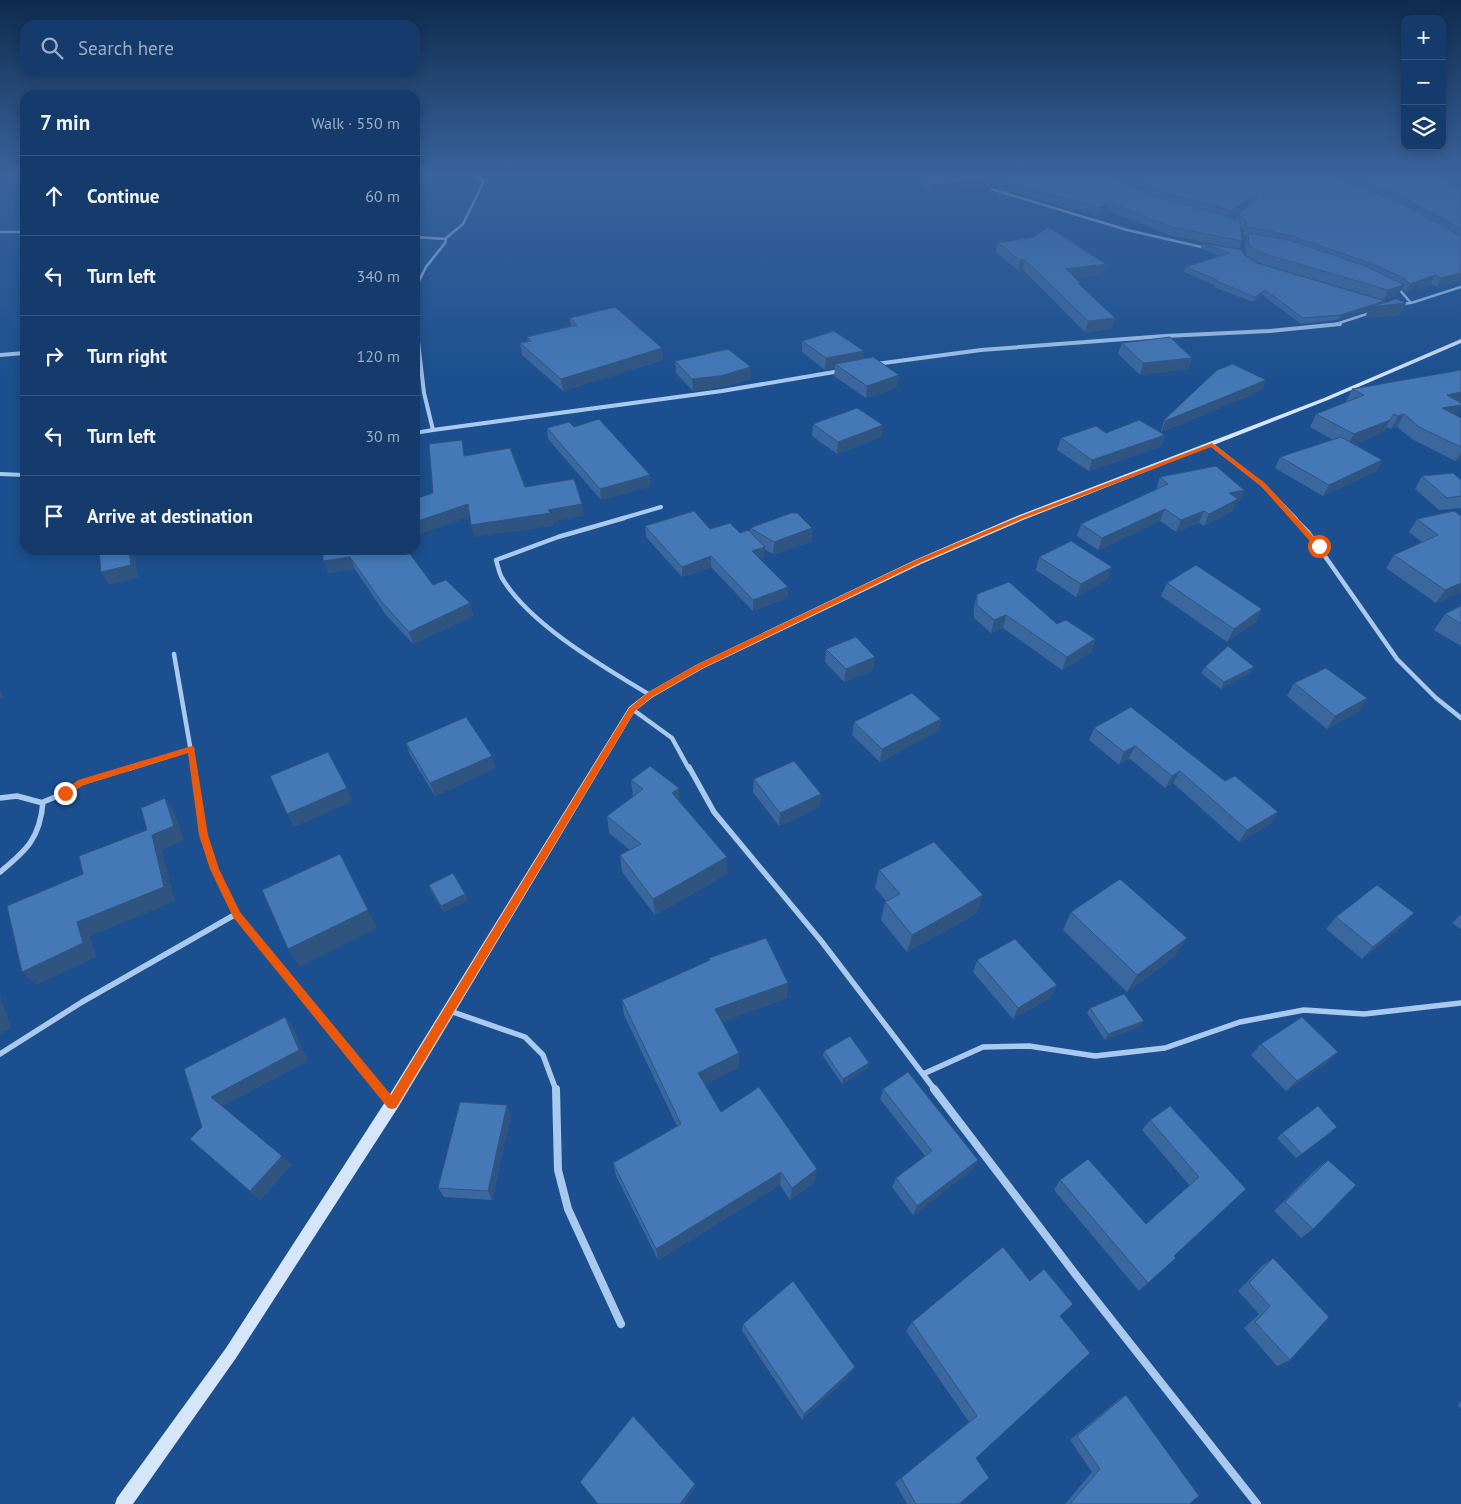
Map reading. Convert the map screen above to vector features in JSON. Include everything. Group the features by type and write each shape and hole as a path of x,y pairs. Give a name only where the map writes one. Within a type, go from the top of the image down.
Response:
{"street":[{"path":"420,279 426,267 444,244"},
{"path":"1186,244 1213,249"},
{"path":"1390,285 1399,289 1411,303"},
{"path":"1394,306 1411,303 1461,287"},
{"path":"873,365 973,350 1337,325 1378,310"},
{"path":"123,1504 231,1352 392,1104 632,710 650,695 707,663 918,562 1020,518 1212,445 1326,399 1461,341"},
{"path":"0,355 20,353"},
{"path":"420,364 424,393 433,430"},
{"path":"420,432 722,392 845,370"},
{"path":"1212,445 1263,485 1308,532 1397,659 1436,698 1461,718"},
{"path":"0,474 20,474"},
{"path":"650,695 569,643 534,614 503,581 496,569 496,560 558,537 661,507"},
{"path":"174,654 192,749 203,835 215,869 236,914 392,1104"},
{"path":"632,710 672,738 714,812 822,942 1082,1283 1257,1504"},
{"path":"0,798 17,796 43,802 65,793 81,783 192,749"},
{"path":"0,872 30,848 41,824 43,802"},
{"path":"0,1054 82,1002 236,914"},
{"path":"923,1074 983,1047 1029,1046 1095,1056 1165,1048 1240,1022 1304,1010 1364,1014 1461,1003"},
{"path":"450,1011 525,1038 543,1055 556,1087 558,1170 568,1208 621,1324"}],"building":[{"path":"1000,244 1075,244 1106,264 1066,269 1115,318 1088,321 1025,260 1020,260"},
{"path":"1206,244 1242,250 1243,254 1257,263 1385,301 1340,315 1303,318 1265,290 1255,297 1186,267 1229,253"},
{"path":"1249,244 1301,244 1368,267 1404,285 1388,290 1261,253"},
{"path":"1316,244 1461,244 1461,273 1441,278 1435,275 1410,284 1404,278 1370,263"},
{"path":"1396,299 1406,303 1370,307"},
{"path":"615,307 662,348 561,379 520,343 531,341 527,337 577,325 570,318"},
{"path":"834,331 864,351 826,358 802,341"},
{"path":"1170,337 1192,358 1143,363 1122,343"},
{"path":"728,349 751,367 720,376 692,379 675,361"},
{"path":"873,357 899,375 867,386 835,364"},
{"path":"1233,364 1266,380 1164,420 1217,370"},
{"path":"1461,370 1461,392 1447,395 1461,403 1461,405 1442,408 1461,418 1461,447 1419,427 1404,414 1398,416 1394,414 1390,420 1354,434 1316,414 1364,395 1352,389"},
{"path":"857,408 883,425 838,442 813,424"},
{"path":"599,419 650,475 600,489 547,428 569,422 574,427"},
{"path":"1139,420 1165,435 1092,460 1061,438 1096,426 1106,433"},
{"path":"1341,437 1382,460 1329,485 1280,457"},
{"path":"462,440 464,456 510,448 525,487 574,479 582,504 548,510 551,513 471,525 468,504 420,520 420,497 433,493 429,444"},
{"path":"1216,466 1244,490 1229,493 1238,499 1209,514 1204,511 1181,520 1165,509 1102,538 1081,524 1168,484 1160,477"},
{"path":"1453,473 1461,480 1461,496 1447,498 1422,476"},
{"path":"694,511 710,529 730,523 740,533 748,530 765,547 752,551 788,587 753,600 711,556 682,567 645,526"},
{"path":"1454,511 1461,516 1461,583 1445,590 1394,555 1438,535 1417,519"},
{"path":"791,513 797,513 812,528 774,542 750,528"},
{"path":"1071,541 1112,567 1081,584 1039,557"},
{"path":"99,555 130,555 131,565 101,572"},
{"path":"323,555 411,555 433,585 446,580 470,603 409,632 381,601 350,557 323,561"},
{"path":"1196,565 1262,609 1234,629 1167,583"},
{"path":"1009,582 1057,624 1066,620 1095,639 1067,657 1006,615 994,620 977,605 977,594"},
{"path":"1461,606 1461,624 1445,614"},
{"path":"856,637 875,657 846,669 826,649"},
{"path":"1228,646 1254,667 1224,682 1205,667"},
{"path":"1326,668 1367,698 1335,716 1294,683"},
{"path":"912,693 941,719 882,749 854,722"},
{"path":"1131,707 1225,781 1235,776 1278,812 1247,830 1180,771 1172,776 1135,746 1124,752 1094,728"},
{"path":"466,717 492,756 430,783 406,743"},
{"path":"328,752 347,788 287,814 270,776"},
{"path":"794,761 821,794 780,813 754,779"},
{"path":"650,766 679,788 672,793 727,857 653,899 620,855 641,844 607,816 643,789 631,780"},
{"path":"165,798 174,826 152,835 164,887 77,922 83,943 22,972 7,906 83,874 79,856 147,830 141,808"},
{"path":"934,842 983,895 912,935 885,902 900,894 879,870"},
{"path":"340,854 368,910 288,949 262,890"},
{"path":"453,873 465,894 441,906 429,885"},
{"path":"1120,879 1187,938 1137,975 1071,912"},
{"path":"1377,885 1414,913 1373,947 1336,917"},
{"path":"766,938 788,983 715,1009 739,1053 698,1073 721,1112 759,1087 817,1169 792,1188 781,1172 656,1249 613,1163 681,1124 622,1000 710,960 709,958"},
{"path":"1015,939 1057,985 1018,1008 977,960"},
{"path":"1124,994 1144,1021 1108,1034 1090,1008"},
{"path":"285,1017 299,1050 211,1097 282,1156 250,1191 190,1139 202,1127 184,1069"},
{"path":"1302,1017 1338,1052 1297,1081 1261,1044"},
{"path":"850,1036 869,1063 843,1079 824,1051"},
{"path":"908,1072 978,1160 917,1206 896,1178 932,1151 883,1089"},
{"path":"460,1102 507,1105 488,1191 438,1188"},
{"path":"1170,1106 1246,1189 1148,1283 1060,1180 1088,1159 1146,1224 1199,1177 1150,1120"},
{"path":"1318,1106 1337,1127 1302,1154 1282,1133"},
{"path":"1328,1160 1356,1185 1313,1229 1285,1202"},
{"path":"1003,1247 1030,1281 1044,1269 1073,1304 1060,1316 1090,1353 976,1458 989,1478 959,1504 916,1504 901,1478 977,1416 912,1322"},
{"path":"1273,1258 1329,1317 1290,1360 1255,1322 1270,1306 1249,1283"},
{"path":"793,1281 855,1367 804,1414 743,1324"},
{"path":"1126,1395 1199,1496 1189,1504 1070,1504 1100,1469 1077,1436"},
{"path":"633,1416 695,1484 680,1504 598,1504 580,1482"}],"route":[{"path":"65,793 81,783 192,749 203,835 215,869 236,914 392,1104 632,710 650,695 699,667 822,606 918,562 1020,518 1212,445 1263,485 1319,546"}]}
